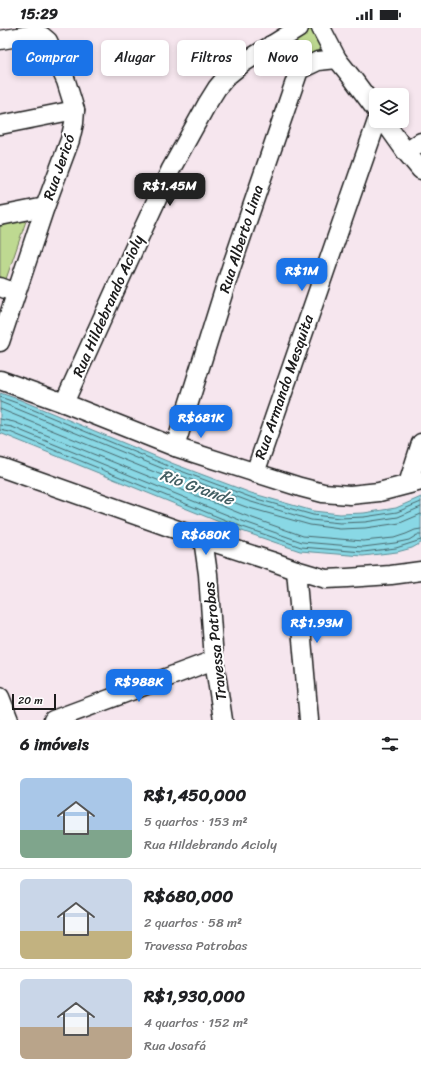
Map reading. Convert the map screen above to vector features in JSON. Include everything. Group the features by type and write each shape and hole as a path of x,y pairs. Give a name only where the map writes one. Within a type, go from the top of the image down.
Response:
{"street":[{"name":"Rua Hildebrando Acioly","path":"280,40 299,28"},
{"path":"321,28 337,60 369,101"},
{"name":"Rua Jericó","path":"0,40 36,34 42,36 48,41 66,81 75,110 70,140 45,207 8,290 0,342"},
{"name":"Rua Hildebrando Acioly","path":"64,403 133,249 171,169 217,88 227,76 254,57"},
{"path":"312,64 318,61 337,60"},
{"name":"Rua Alberto Lima","path":"176,447 231,268 297,76"},
{"path":"0,125 75,110"},
{"name":"Rua Armando Mesquita","path":"255,473 375,128"},
{"path":"389,128 421,170"},
{"path":"406,152 421,142"},
{"path":"0,216 45,207"},
{"path":"0,380 64,403 176,447 255,473 323,493 350,495 379,492 414,482 421,443"},
{"path":"0,467 203,539 296,570 326,578 391,576 421,571"},
{"name":"Travessa Patrobas","path":"203,539 208,574 214,660 223,720"},
{"path":"296,570 309,720"},
{"path":"53,720 214,660"},
{"path":"0,697 9,720"}],"green space":[{"path":"306,29 315,33 322,45 318,54 312,57 312,40 293,40"},
{"path":"27,218 5,282 0,280 0,222"}],"water":[{"name":"Rio Grande","path":"0,393 18,399 174,464 251,493 313,511 340,514 364,513 396,508 421,497 421,543 412,548 397,552 363,556 300,551 239,530 0,433"}]}
